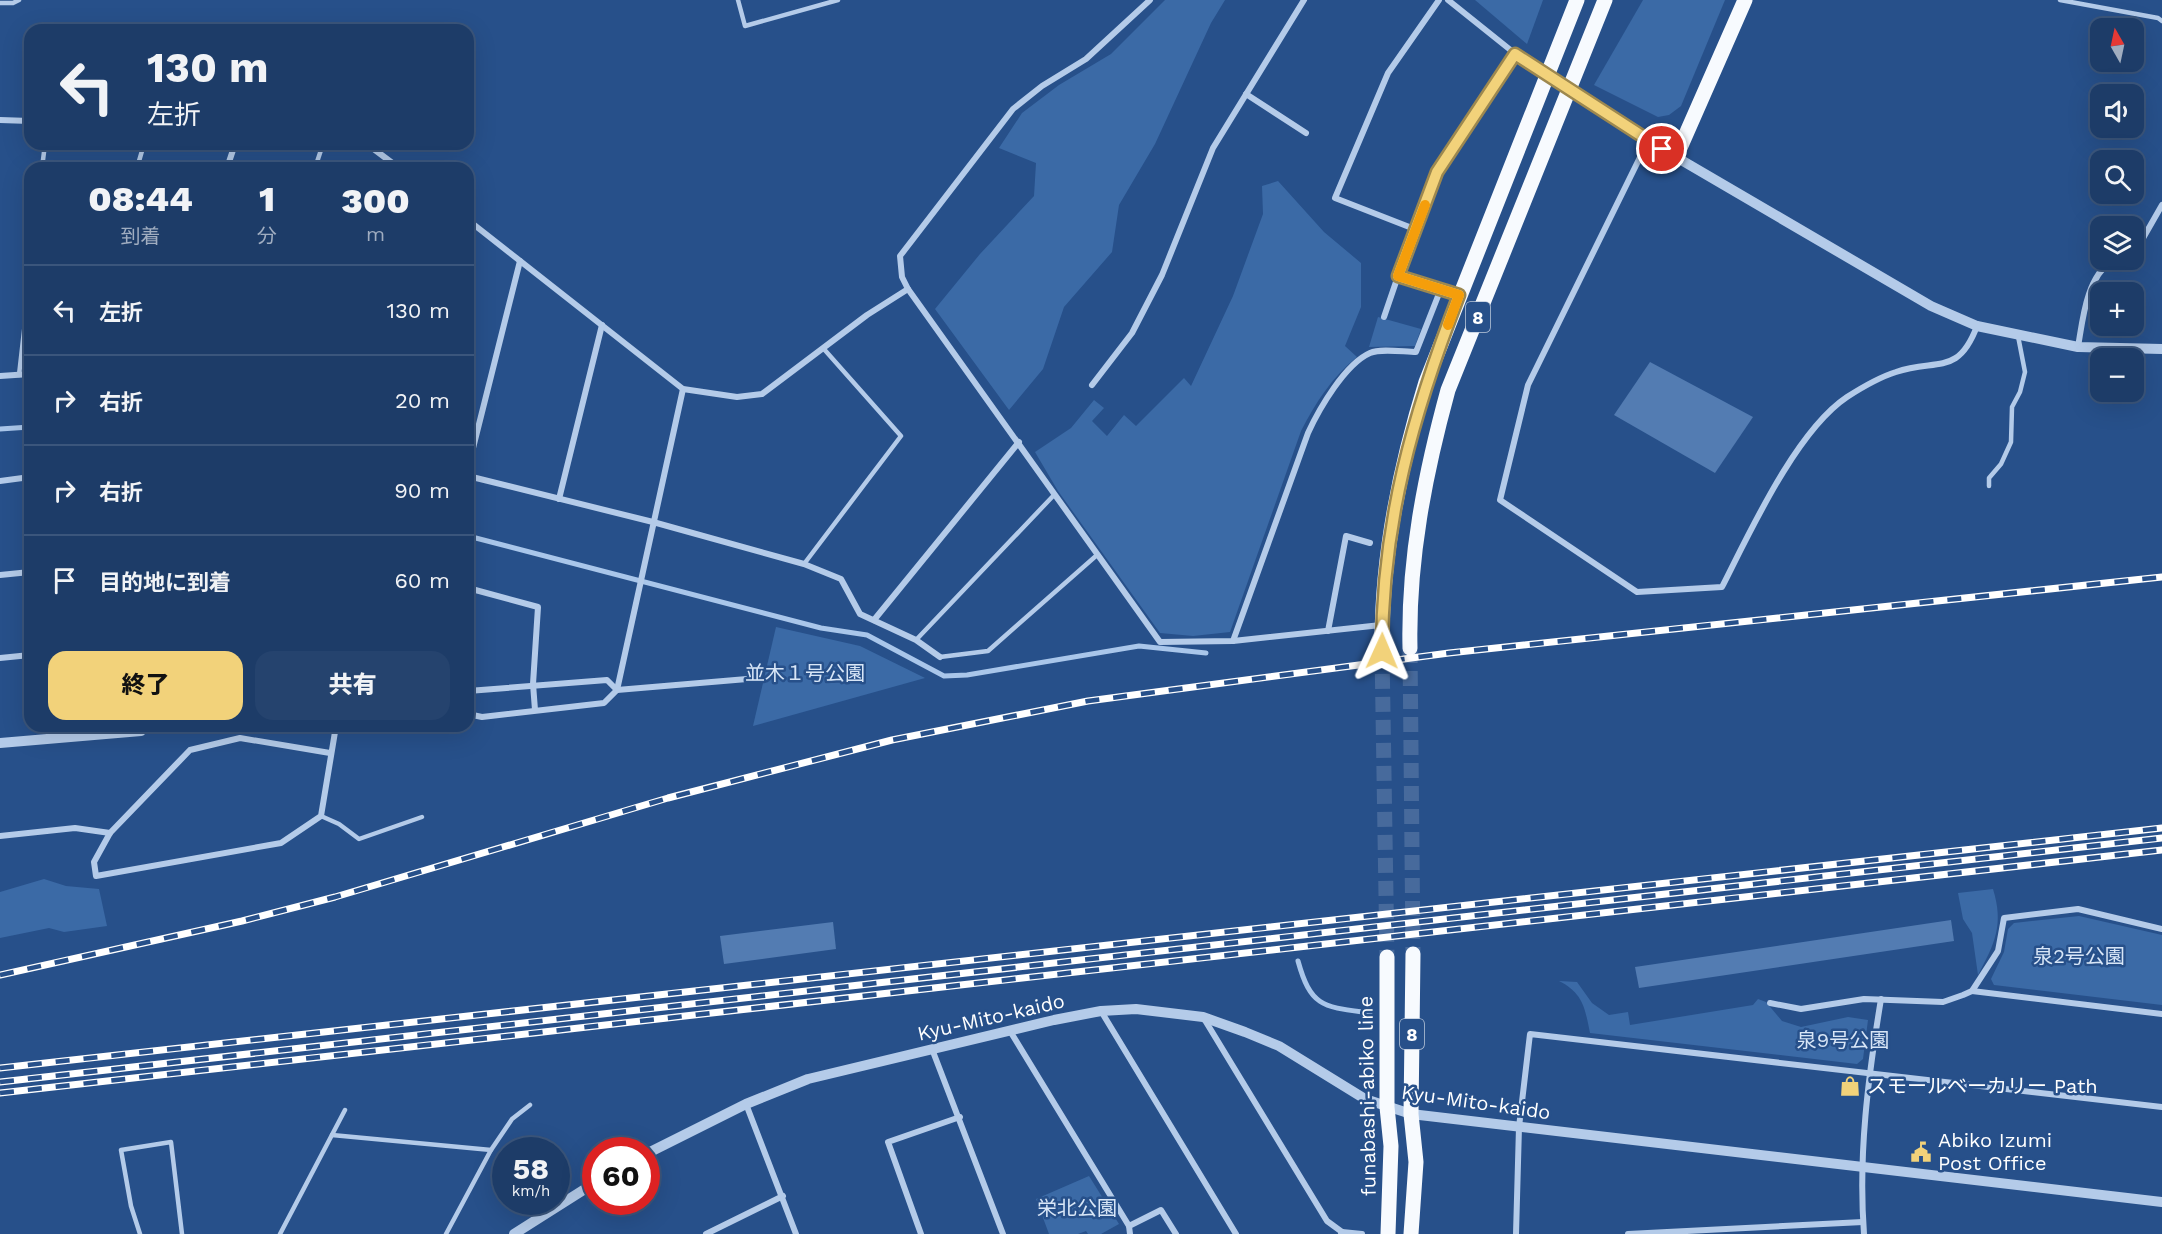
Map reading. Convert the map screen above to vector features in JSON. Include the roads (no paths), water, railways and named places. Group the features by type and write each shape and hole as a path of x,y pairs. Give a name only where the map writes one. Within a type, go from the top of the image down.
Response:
{"main road":[{"path":"1556,53 1566,0"},
{"name":"8","path":"1382,651 1382,625 1392,528 1409,438 1426,382 1459,295 1577,0"},
{"name":"8","path":"1410,648 1414,555 1433,445 1448,390 1605,0"},
{"path":"1586,47 1612,0"},
{"path":"1676,157 1745,0"},
{"name":"8","path":"1411,1234 1416,1162 1412,1114 1413,954"},
{"name":"funabashi-abiko line","path":"1386,957 1387,1107 1391,1146 1388,1234"}],"street":[{"path":"1150,0 1126,25 1086,59 1042,86 1013,109 900,256 902,277 908,289 1160,642 1233,641 1382,625"},
{"path":"1092,385 1132,333 1162,275 1213,148 1304,0"},
{"path":"1417,230 1335,198 1388,73 1439,0"},
{"path":"1448,0 1518,56 1592,101 1648,141 1931,306 1977,326 2018,336 2078,347 2162,349"},
{"path":"1384,317 1437,172 1518,56"},
{"path":"1246,94 1306,133"},
{"path":"0,120 24,121"},
{"path":"1648,141 1528,385 1500,500 1637,592 1722,587 1763,506 1810,433 1846,398 1896,372 1949,362 1963,354 1977,326"},
{"path":"375,150 390,162"},
{"path":"2144,236 2162,205"},
{"path":"474,225 683,389 737,397 762,394 778,385 823,348 908,289"},
{"path":"474,444 520,261"},
{"path":"2078,347 2086,306 2101,270"},
{"path":"1398,276 1440,291 1459,295"},
{"path":"1233,641 1308,433 1321,405 1345,374 1370,353 1416,352 1440,291"},
{"path":"559,499 602,325"},
{"path":"0,376 24,375"},
{"path":"474,715 482,717 604,703 617,690 641,570 683,389"},
{"path":"874,620 1019,442"},
{"path":"0,481 24,478"},
{"path":"474,478 653,522 804,564 842,579 860,614 916,640 940,657"},
{"path":"1328,631 1346,536 1370,543"},
{"path":"0,575 24,573"},
{"path":"474,590 538,608 533,684 535,710"},
{"path":"0,658 24,656"},
{"path":"474,690 607,680 617,690 747,679"},
{"path":"0,743 111,732"},
{"path":"330,753 240,738 190,750 110,832 94,862 96,876 281,843 321,816 335,732"},
{"path":"0,836 75,828 110,832"},
{"path":"1972,991 1998,951 2004,918 2078,909 2162,929"},
{"path":"1770,1003 1801,1009 1864,999 1943,1002 1972,991 2162,1014"},
{"path":"1864,1234 1861,1168 1869,1071 1881,999"},
{"name":"Kyu-Mito-kaido","path":"660,1147 746,1104 808,1079 932,1048 1101,1011 1136,1009 1203,1017 1279,1046 1365,1099 1412,1114 2162,1202"},
{"path":"1101,1011 1236,1234"},
{"path":"1203,1017 1327,1221 1341,1233 1362,1234"},
{"path":"1010,1031 1129,1226 1130,1234"},
{"path":"1516,1234 1520,1127 1530,1034 1869,1071 2162,1107"},
{"path":"932,1048 1003,1234"},
{"path":"746,1104 796,1234"},
{"path":"921,1234 888,1142 960,1117"},
{"path":"514,1234 582,1191"},
{"path":"706,1234 783,1196"},
{"path":"1129,1226 1161,1210 1176,1234"},
{"path":"1628,1234 1863,1222"}],"lane":[{"path":"0,3 13,3 19,0"},
{"path":"738,0 745,26 838,0"},
{"path":"2060,0 2158,18 2162,21"},
{"path":"19,375 24,331"},
{"path":"1989,486 1989,478 2001,464 2011,442 2012,407 2020,392 2025,372 2018,336"},
{"path":"804,564 901,436 823,348"},
{"path":"916,640 1054,495"},
{"path":"940,657 988,651 1097,555"},
{"path":"321,816 339,824 359,839 422,816"},
{"path":"500,1137 512,1119 531,1105"},
{"path":"280,1234 345,1110"},
{"path":"332,1136 492,1150 446,1234"},
{"path":"140,1234 131,1206 122,1150 171,1142 182,1234"}],"waterway":[{"path":"0,429 24,427"},
{"path":"474,538 821,628 867,635 944,676 967,675 1139,646 1206,653"},
{"path":"1298,961 1308,988 1314,997 1330,1006 1370,1013"}],"tunnel":[{"path":"1410,648 1413,954"},
{"path":"1382,651 1387,957"}],"railway":[{"path":"0,975 242,921 335,897 668,798 892,740 1088,701 1449,653 2162,577"},
{"path":"0,1068 2162,828"},
{"path":"0,1082 2162,838"},
{"path":"0,1093 2162,850"}],"place":[{"name":"スモールベーカリー Path","path":"1850,1086"},
{"name":"Abiko Izumi Post Office","path":"1921,1152"}],"park label":[{"name":"並木１号公園","path":"805,673"},
{"name":"泉2号公園","path":"2079,956"},
{"name":"泉9号公園","path":"1843,1040"},
{"name":"栄北公園","path":"1077,1208"}]}
